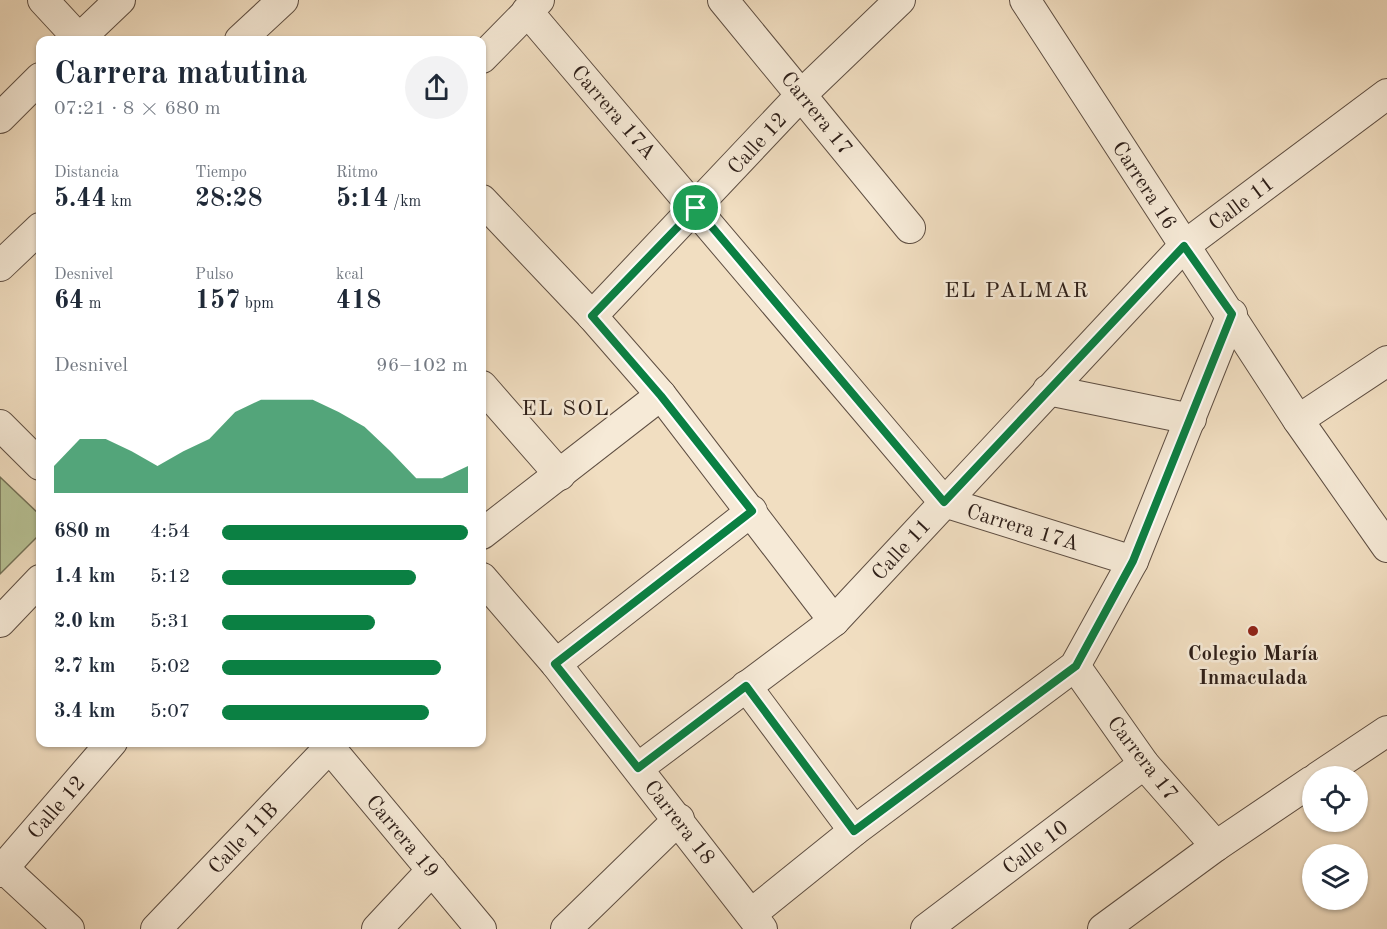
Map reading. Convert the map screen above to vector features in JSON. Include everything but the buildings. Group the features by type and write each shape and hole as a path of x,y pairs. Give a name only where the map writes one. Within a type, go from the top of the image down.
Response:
{"street":[{"path":"43,0 75,36"},
{"path":"83,36 120,0"},
{"path":"244,36 283,0"},
{"name":"Calle 12","path":"592,316 802,94 900,0"},
{"name":"Carrera 16","path":"1025,0 1184,246 1232,314 1298,420 1387,547"},
{"name":"Carrera 17","path":"731,3 910,228"},
{"path":"486,54 533,6"},
{"name":"Carrera 17A","path":"533,6 696,208 944,502 1133,561"},
{"path":"0,118 36,82"},
{"name":"Calle 11","path":"638,768 834,621 1184,246 1387,94"},
{"path":"486,205 592,316 661,396 752,511 834,621"},
{"path":"0,266 36,232"},
{"path":"756,921 854,831 1076,666 1133,561 1232,314"},
{"path":"1298,420 1387,361"},
{"path":"1048,390 1191,418"},
{"path":"486,391 560,475"},
{"path":"486,531 661,396"},
{"path":"0,425 36,461"},
{"path":"555,664 752,511"},
{"path":"0,622 36,584"},
{"name":"Carrera 18","path":"486,586 555,664 679,819 756,921"},
{"name":"Carrera 17","path":"1076,666 1144,764 1216,846"},
{"path":"746,686 854,831"},
{"path":"1334,766 1387,730"},
{"name":"Calle 12","path":"1,868 108,747"},
{"name":"Calle 11B","path":"156,929 325,747"},
{"name":"Carrera 19","path":"329,747 481,929"},
{"name":"Calle 10","path":"926,929 1144,764"},
{"path":"1103,929 1216,846 1302,788"},
{"path":"566,929 679,819"},
{"path":"1,868 69,929"},
{"path":"377,929 432,870"}],"green space":[{"path":"0,477 36,511 36,538 0,574"}],"place":[{"name":"Colegio María Inmaculada","path":"1253,631"}],"district":[{"name":"EL PALMAR","path":"1017,289"},
{"name":"EL SOL","path":"566,407"}],"route":[{"path":"696,208 944,502 1184,246 1232,314 1133,561 1076,666 854,831 746,686 638,768 555,664 752,511 661,396 592,316 696,208"}]}
